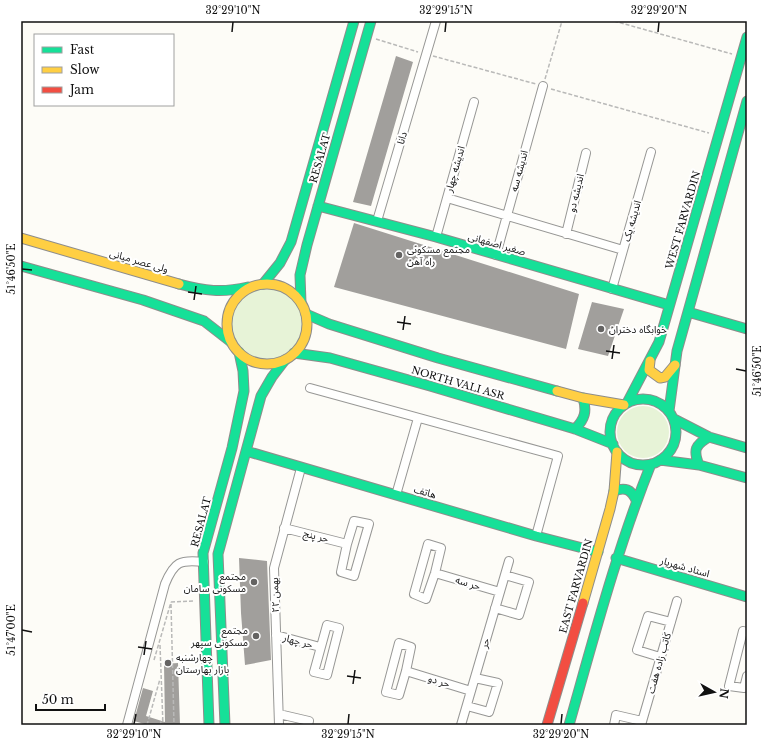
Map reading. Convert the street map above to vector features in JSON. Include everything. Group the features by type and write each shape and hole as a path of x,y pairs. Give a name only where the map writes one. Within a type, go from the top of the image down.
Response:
{"main road":[{"name":"RESALAT","path":"263,284 280,263 291,242 354,21"},
{"name":"RESALAT","path":"301,303 300,275 318,206 371,21"},
{"name":"WEST FARVARDIN","path":"625,404 650,361 659,342 747,37"},
{"path":"569,725 616,558 636,500 655,462 667,455 673,447 676,438 676,428 672,415 677,351 746,103 729,101"},
{"name":"صغیر اصفهانی","path":"318,206 436,237 669,305"},
{"name":"ولی عصر میانی","path":"21,238 200,290 230,291 252,286"},
{"path":"21,266 143,300 204,321 232,342"},
{"path":"263,284 274,284 285,288 294,294 301,303 306,314 307,328 302,342 294,353 284,360 273,363 260,363 249,359 239,352 232,342 228,329 228,316 233,303 241,293 252,286 263,284"},
{"path":"688,312 747,329"},
{"name":"NORTH VALI ASR","path":"306,314 329,324 438,358 583,398 625,404"},
{"name":"RESALAT","path":"209,725 204,553 232,448 244,391 243,371 239,352"},
{"name":"NORTH VALI ASR","path":"294,353 330,358 575,429 615,448"},
{"path":"225,725 218,554 262,396 272,377 284,360"},
{"path":"650,361 649,370 660,378 665,377 675,364"},
{"path":"575,429 582,423 586,415 586,406 583,398"},
{"path":"747,448 709,437 672,415 662,405 654,400 640,399 625,404 614,416 611,425 610,435 615,448 624,459 632,463 642,465 655,462 699,465 747,478"},
{"path":"699,465 694,455 696,447 701,441 709,437"},
{"name":"EAST FARVARDIN","path":"547,725 598,552 614,491 615,448"},
{"name":"هاتف","path":"246,451 536,536 598,552"},
{"path":"614,491 623,488 629,489 636,500"},
{"name":"استاد شهریار","path":"616,558 747,596"}],"street":[{"name":"دانا","path":"377,221 436,21"},
{"name":"اندیشه سه","path":"496,255 543,86"},
{"name":"اندیشه چهار","path":"436,237 474,102"},
{"name":"اندیشه یک","path":"612,289 652,152"},
{"name":"اندیشه دو","path":"566,234 586,153"},
{"path":"446,198 623,250"},
{"path":"310,388 558,456 536,536"},
{"path":"396,495 418,418"},
{"name":"۲۲ بهمن","path":"279,725 274,568 301,468"},
{"path":"354,521 369,524 354,576 341,572 347,544 354,521"},
{"name":"حر پنج","path":"284,528 347,544"},
{"path":"428,544 441,548 435,573 426,598 414,594 428,544"},
{"path":"127,725 165,584 170,574 178,564 188,560 204,562"},
{"name":"حر","path":"461,725 509,561"},
{"name":"حر سه","path":"435,573 500,592"},
{"path":"495,608 520,615 528,582 505,575"},
{"name":"کاتب زاده هفت","path":"642,723 677,601"},
{"path":"660,657 637,650 648,616 671,622"},
{"path":"327,625 339,628 327,675 314,672 320,647 327,625"},
{"path":"747,632 743,631 729,686 744,688 747,676"},
{"name":"حر چهار","path":"276,635 320,647"},
{"path":"399,643 411,647 406,671 399,695 386,692 399,643"},
{"name":"حر دو","path":"406,671 471,691"},
{"path":"467,706 489,712 498,683 475,678"},
{"path":"279,714 309,721 308,725"},
{"path":"614,725 616,715 642,723"}],"path":[{"path":"543,86 562,21"},
{"path":"614,21 741,57"},
{"path":"174,725 171,602 205,601"},
{"path":"160,642 161,725"},
{"path":"147,725 161,676"}],"green space":[{"path":"267,288 287,294 297,304 303,324 297,344 287,354 267,360 247,354 237,344 231,324 237,304 247,294"},
{"path":"638,406 648,406 662,413 669,427 669,437 662,451 648,458 638,458 628,454 621,447 617,437 617,427 621,417 628,410"}],"building":[{"path":"396,56 413,62 371,206 353,202"},
{"name":"مجتمع مسکونی راه آهن","path":"354,223 579,294 566,349 334,287"},
{"name":"خوابگاه دختران","path":"592,302 624,309 608,356 578,349"},
{"path":"239,558 267,561 271,660 245,665 241,613"},
{"path":"178,663 180,725 148,725 134,721 143,688 153,691 146,716 165,722 164,664"}],"traffic: fast":[{"path":"263,284 280,263 291,242 354,21"},
{"path":"301,303 300,275 307,245 371,21"},
{"path":"627,403 659,342 747,37"},
{"path":"669,411 677,351 747,101"},
{"path":"318,206 436,237 669,305"},
{"path":"21,266 143,300 204,321 231,342"},
{"path":"179,284 222,291 248,287"},
{"path":"688,312 747,329"},
{"path":"306,314 329,324 438,358 557,391"},
{"path":"209,725 203,553 232,448 244,391 243,371 239,352"},
{"path":"294,353 330,358 430,386 575,429 613,444"},
{"path":"225,725 218,554 261,396 272,377 285,360"},
{"path":"575,429 581,422 584,415 585,407 583,398"},
{"path":"643,399 656,402 666,409 673,419 676,432 673,445 666,455 656,462 643,465 630,462 620,455 613,445 610,432 613,419 620,409 630,402 643,399"},
{"path":"674,419 709,437 747,448"},
{"path":"699,465 696,455 696,448 709,437"},
{"path":"246,451 536,536 598,552"},
{"path":"660,460 699,465 747,478"},
{"path":"569,725 627,528 651,464"},
{"path":"614,491 621,489 630,491 636,500"},
{"path":"616,558 747,597"}],"traffic: slow":[{"path":"21,238 179,284"},
{"path":"267,284 282,287 295,296 304,309 307,324 304,339 295,352 282,361 267,364 252,361 239,352 230,339 227,324 230,309 239,296 252,287 267,284"},
{"path":"650,361 649,370 660,378 665,377 675,365"},
{"path":"557,391 583,398 624,405"},
{"path":"583,603 610,509 614,491 617,452"}],"traffic: jam":[{"path":"547,725 583,603"}],"place":[{"name":"مجتمع مسکونی راه آهن","path":"399,255"},
{"name":"خوابگاه دختران","path":"601,329"},
{"name":"مجتمع مسکونی سامان","path":"254,582"},
{"name":"مجتمع مسکونی سپهر","path":"256,636"},
{"name":"چهارشنبه بازار بهارستان","path":"168,663"}]}
